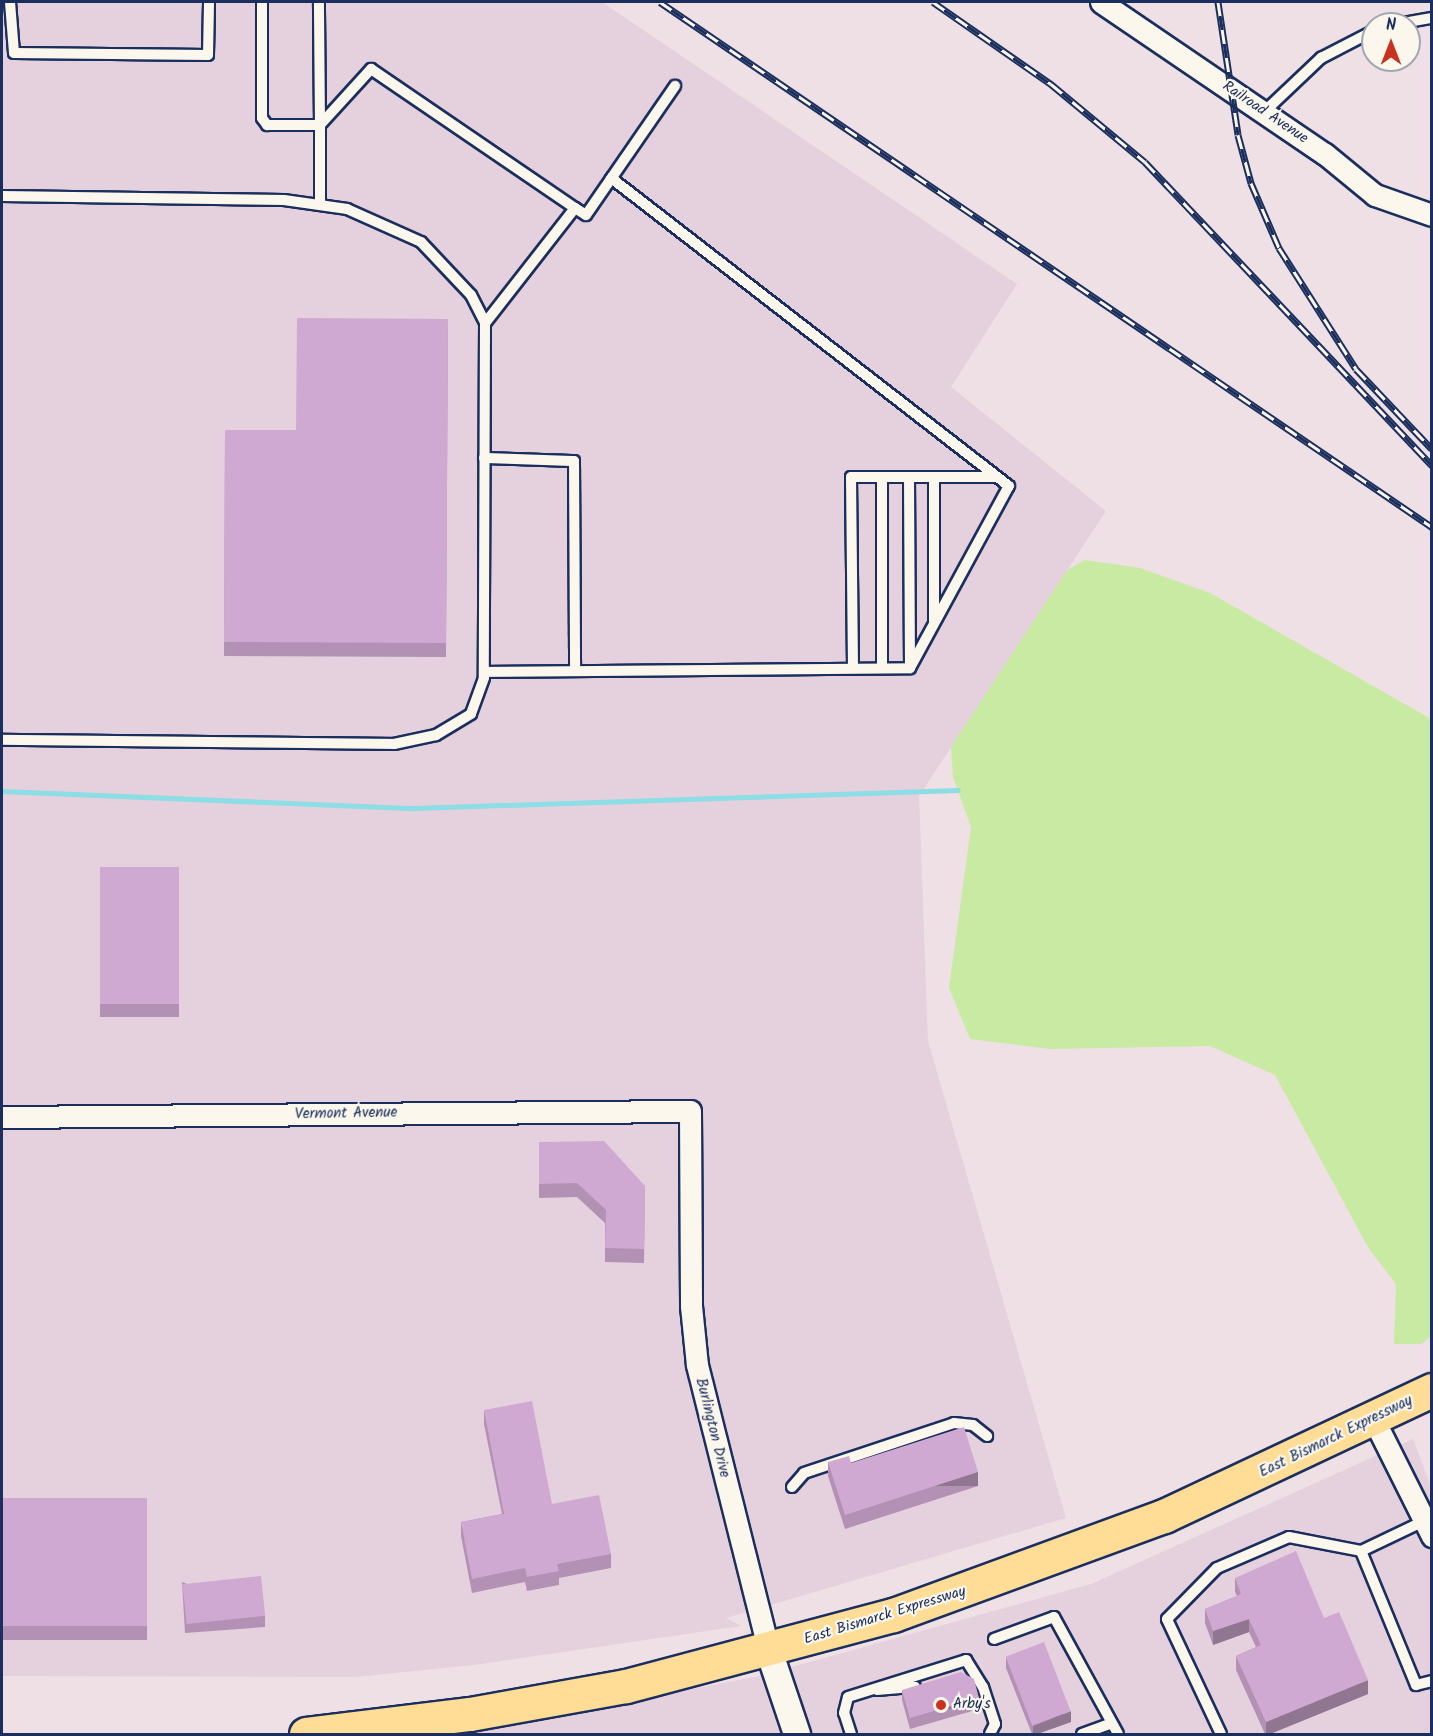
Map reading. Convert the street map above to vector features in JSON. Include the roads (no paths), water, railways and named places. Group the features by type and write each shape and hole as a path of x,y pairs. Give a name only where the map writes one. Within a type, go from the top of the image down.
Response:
{"main road":[{"name":"East Bismarck Expressway","path":"306,1734 528,1704 770,1651 1065,1556 1215,1494 1374,1420 1431,1390"}],"street":[{"name":"Railroad Avenue","path":"1101,2 1264,112 1375,195 1431,215"},
{"name":"Vermont Avenue","path":"2,1117 690,1111"},
{"name":"Burlington Drive","path":"690,1111 694,1345 770,1651 797,1734"},
{"path":"1374,1420 1428,1528"}],"lane":[{"path":"10,2 15,53 208,55 209,2"},
{"path":"262,2 262,118 267,125 320,125 370,69 586,215 675,86"},
{"path":"319,2 320,204"},
{"path":"1264,112 1321,58 1361,37"},
{"path":"611,178 1009,486 910,668"},
{"path":"2,196 320,204 375,220 421,242 471,295 485,323 484,672 481,697 471,714 414,741 2,740"},
{"path":"485,323 575,208"},
{"path":"484,458 574,461 575,671"},
{"path":"854,668 851,477 996,477"},
{"path":"882,477 882,668"},
{"path":"909,477 910,668"},
{"path":"934,477 934,623"},
{"path":"484,672 910,668"},
{"path":"792,1487 804,1473 954,1423 973,1425 987,1436"},
{"path":"1221,1734 1167,1619 1182,1598 1217,1568 1289,1537 1361,1551 1428,1528"},
{"path":"1361,1551 1416,1685 1431,1682"},
{"path":"994,1639 1054,1617 1110,1724 1118,1734"},
{"path":"851,1734 844,1713 849,1697 966,1660 983,1687 995,1724 990,1734"},
{"path":"1082,1734 1110,1724"}],"waterway":[{"path":"2,791 414,808 958,790"}],"railway":[{"path":"660,2 1432,527"},
{"path":"933,2 1051,84 1145,162 1432,466"},
{"path":"1218,2 1238,135 1251,183 1279,248 1356,369 1432,449"}],"place":[{"name":"Arby's","path":"941,1705"}]}
